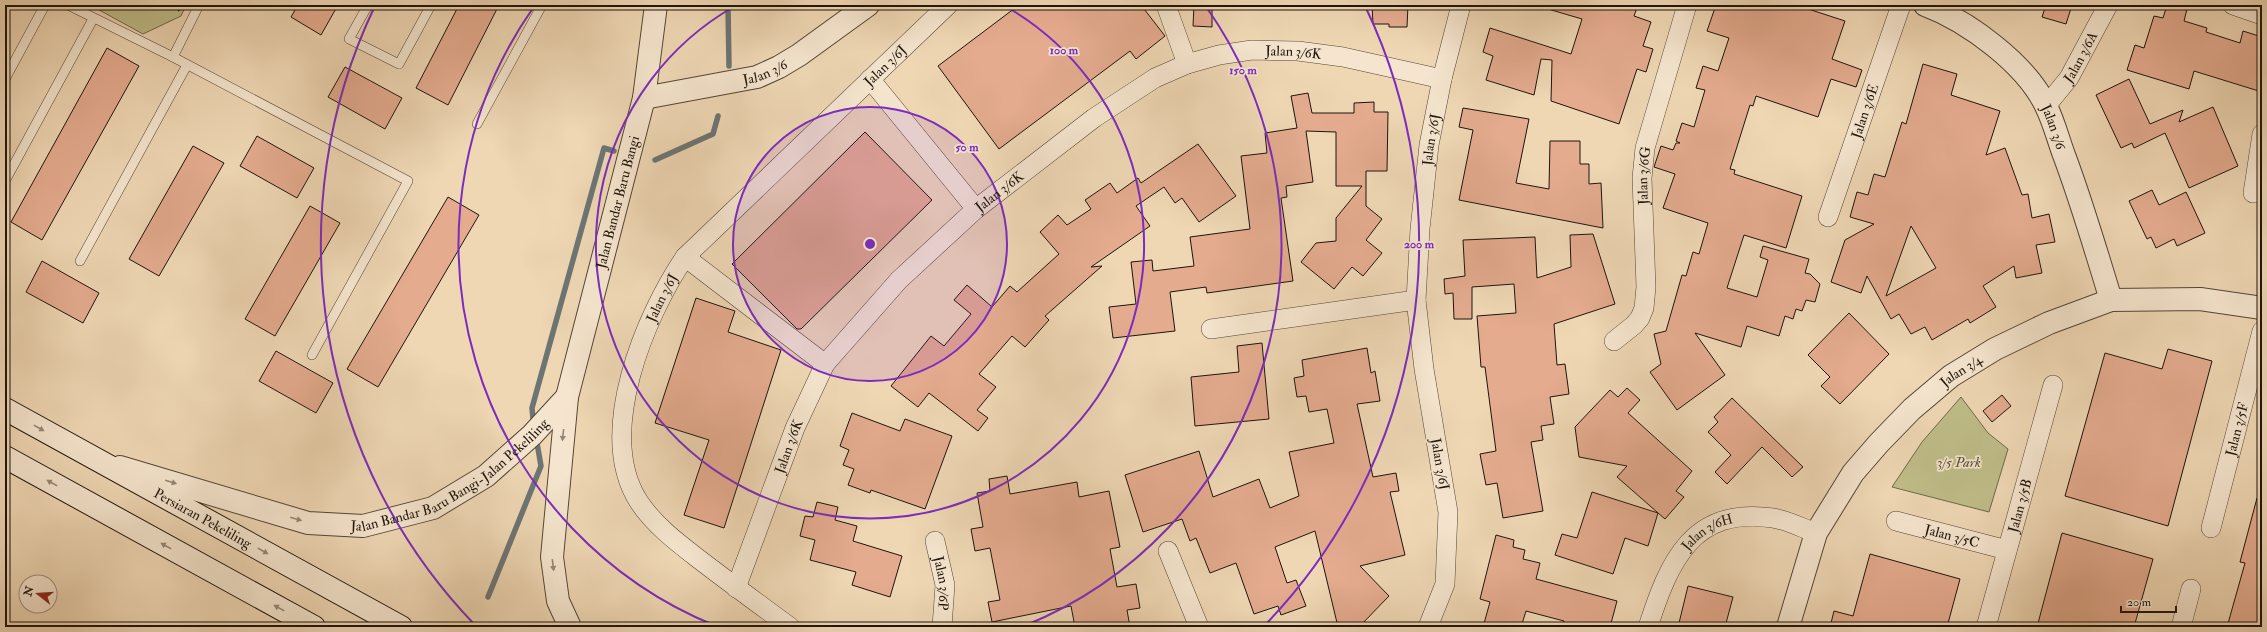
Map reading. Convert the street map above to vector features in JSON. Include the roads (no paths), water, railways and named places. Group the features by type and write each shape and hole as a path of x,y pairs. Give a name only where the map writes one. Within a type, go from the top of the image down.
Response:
{"street":[{"name":"Jalan Bandar Baru Bangi","path":"567,396 644,98 656,5"},
{"name":"Jalan 3/6","path":"644,98 758,77 799,55 868,5"},
{"name":"Jalan 3/6J","path":"790,627 736,588 663,531 639,501 627,473 622,440 626,401 635,358 656,305 666,285 685,257 948,5"},
{"path":"1166,5 1187,64"},
{"name":"Jalan 3/6J","path":"1428,627 1445,584 1448,512 1424,369 1416,300 1420,229 1429,145 1442,79 1461,5"},
{"name":"Jalan 3/6G","path":"1614,341 1634,325 1644,308 1646,288 1642,178 1645,148 1687,5"},
{"name":"Jalan 3/6E","path":"1828,217 1901,5"},
{"name":"Jalan 3/6","path":"1925,5 1938,10 1972,29 1998,49 2024,75 2046,106 2080,200 2111,300"},
{"name":"Jalan 3/6A","path":"2046,106 2069,78 2108,5"},
{"path":"2233,5 2262,15"},
{"name":"Jalan 3/6K","path":"736,588 795,428 825,364 900,280 976,209 1094,118 1155,78 1187,64 1219,55 1252,50 1298,51 1343,57 1442,79"},
{"path":"870,79 976,209"},
{"path":"2253,193 2262,134"},
{"path":"685,257 825,364"},
{"name":"Jalan 3/4","path":"1788,627 1816,533 1853,473 1879,443 1912,410 1951,376 1995,348 2049,323 2111,300 2200,299 2262,308"},
{"path":"1211,329 1416,300"},
{"name":"Jalan 3/5F","path":"2211,528 2262,331"},
{"name":"Jalan 3/5B","path":"1986,627 2053,385"},
{"name":"Jalan Bandar Baru Bangi-Jalan Pekeliling","path":"94,459 308,523 364,526 433,508 486,476 532,434 567,396"},
{"name":"Jalan Bandar Baru Bangi-Jalan Pekeliling","path":"567,396 552,558 558,601 570,627"},
{"name":"Persiaran Pekeliling","path":"5,409 401,627"},
{"path":"5,457 314,627"},
{"name":"Jalan 3/6H","path":"1648,627 1660,590 1680,552 1706,528 1736,516 1774,518 1816,533"},
{"name":"Jalan 3/5C","path":"1896,521 2008,550"},
{"name":"Jalan 3/6P","path":"935,541 945,585 942,627"},
{"path":"1168,551 1199,627"},
{"path":"2181,627 2191,588"}],"lane":[{"path":"5,79 45,5"},
{"path":"68,5 173,57 408,181 312,354"},
{"path":"173,57 199,5"},
{"path":"368,5 349,39 399,64 431,5"},
{"path":"477,124 542,5"},
{"path":"5,181 93,18"},
{"path":"80,261 187,65"}],"waterway":[{"path":"728,5 729,66"},
{"path":"655,160 713,134 718,116"},
{"path":"533,419 532,408 604,148 614,151"},
{"path":"488,597 541,466 537,443"}],"park label":[{"name":"3/5 Park","path":"1959,462"}]}
